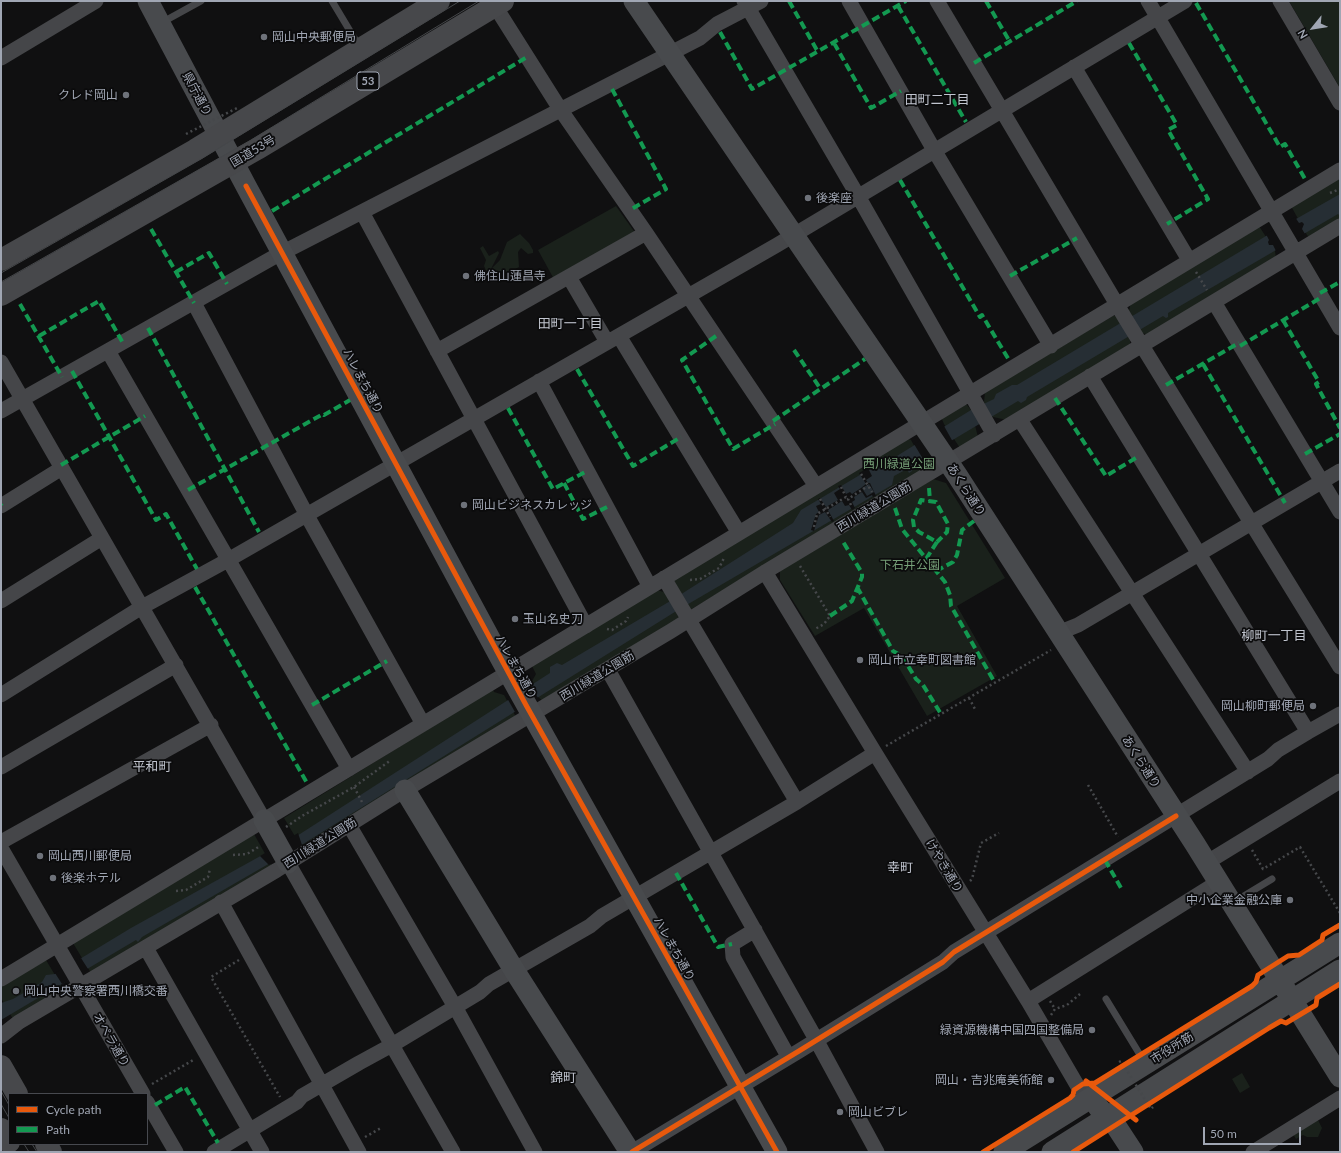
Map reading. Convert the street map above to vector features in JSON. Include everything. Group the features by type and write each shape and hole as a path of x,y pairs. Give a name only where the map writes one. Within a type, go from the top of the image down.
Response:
{"main road":[{"name":"53","path":"1,260 212,123 361,50 439,1"},
{"name":"国道53号","path":"1,295 233,162 467,21 499,4"},
{"path":"1,1066 16,1093"},
{"path":"1,1128 8,1141"}],"street":[{"path":"1,58 96,1"},
{"name":"県庁通り","path":"148,1 246,186"},
{"name":"あくら通り","path":"634,1 794,234 934,443 1232,903 1293,999 1340,1077"},
{"path":"1,411 282,253 560,109 670,54 700,38 746,4 761,1"},
{"path":"849,1 934,150 1051,346"},
{"path":"937,1 1138,340 1252,522 1340,667"},
{"path":"1148,1 1340,328"},
{"path":"1,695 142,607 228,560 794,234 1185,1"},
{"path":"1280,1 1340,103"},
{"path":"499,4 560,109 688,295 818,492"},
{"path":"746,4 858,196 994,435"},
{"path":"1074,67 1189,260"},
{"path":"1,979 739,533 818,492 934,443 973,400 1051,346 1121,311 1189,260 1340,170"},
{"name":"ハレまち通り","path":"246,186 525,704 739,1086 778,1152"},
{"path":"362,212 586,626"},
{"name":"西川緑道公園筋","path":"4,1031 74,976 146,948 221,902 279,852 349,825 406,790 525,704 608,670 682,608 766,572 934,443 994,435 1090,376 1138,340 1293,248 1340,226"},
{"path":"437,351 646,233"},
{"path":"569,277 613,339 739,533"},
{"path":"1211,296 1340,512"},
{"path":"194,303 307,514 423,724"},
{"path":"108,351 349,769"},
{"path":"1,362 211,725 264,820 279,852 392,1045 452,1152"},
{"path":"1090,376 1308,732"},
{"path":"539,381 650,587"},
{"path":"1020,420 1248,772"},
{"path":"1,506 62,468"},
{"path":"1061,638 1078,625 1131,593 1340,471"},
{"path":"1,601 102,538"},
{"name":"けやき通り","path":"766,572 957,888 1028,1001 1077,1085 1108,1116 1133,1152"},
{"path":"664,578 797,802"},
{"path":"1,767 176,665"},
{"path":"608,670 756,930 877,1152"},
{"path":"406,790 514,970 631,1152 943,962 954,952 1248,772 1308,732 1340,714"},
{"path":"1,842 211,725"},
{"path":"214,1152 322,1084 392,1045 514,970 590,926 602,916 633,897 797,802 875,753"},
{"path":"1206,863 1340,781"},
{"path":"349,825 455,1007 535,1152"},
{"name":"オペラ通り","path":"1,848 74,976 144,1093"},
{"path":"1028,1001 1218,882"},
{"path":"221,902 357,1148"},
{"path":"756,930 732,944 733,957 788,1056"},
{"name":"市役所筋","path":"1004,1152 1090,1098 1143,1060 1281,980 1340,943"},
{"path":"146,948 262,1152"},
{"name":"市役所筋","path":"1052,1152 1340,970"},
{"path":"1253,1152 1340,1098"},
{"name":"オペラ通り","path":"148,1101 176,1152"}],"lane":[{"path":"160,24 201,1"},
{"path":"332,1 361,50"},
{"path":"1232,903 1272,879"},
{"path":"1106,999 1143,1060"}],"path":[{"path":"186,134 237,108"},
{"path":"1197,275 1211,296"},
{"path":"860,473 874,496"},
{"path":"840,486 853,509"},
{"path":"813,532 817,514 868,486"},
{"path":"818,492 833,521"},
{"path":"690,580 700,579 719,568 724,559 723,556"},
{"path":"800,566 830,616 824,624 809,632"},
{"path":"607,629 612,630 626,621 628,617"},
{"path":"875,753 969,698 1061,638"},
{"path":"969,698 975,709"},
{"path":"1088,786 1122,843"},
{"path":"354,787 365,806"},
{"path":"957,888 972,879 981,843 999,833"},
{"path":"1245,840 1264,868 1300,847 1340,913"},
{"path":"227,858 233,855 279,852"},
{"path":"171,894 178,890 186,890 208,877 210,869 216,865"},
{"path":"250,954 211,977 284,1104"},
{"path":"1046,1018 1057,1008 1067,1005 1080,994"},
{"path":"148,1093 206,1053"},
{"path":"1120,1064 1143,1060"},
{"path":"1120,1064 1121,1061 1151,1109 1153,1108"},
{"path":"1143,1106 1150,1102"},
{"path":"357,1148 381,1128"}],"green space":[{"path":"1289,1 1340,1 1340,88"},
{"path":"1340,177 1340,219 1309,237 1291,206"},
{"path":"616,206 636,234 555,281 538,250"},
{"path":"1259,226 1275,251 1276,258 1149,335 1142,333 1129,311 1131,302"},
{"path":"520,234 529,243 533,253 528,254 521,248 518,252 519,267 496,280 490,275 491,269 500,260 507,242"},
{"path":"483,246 489,256 498,251 499,253 488,275 484,266 486,260 480,248"},
{"path":"1113,316 1116,316 1130,340 1130,346 1007,420 993,417 984,402 985,392"},
{"name":"西川緑道公園","path":"963,404 967,405 971,410 978,437 960,448 941,417"},
{"name":"西川緑道公園","path":"907,438 911,440 927,469 690,610 673,580"},
{"name":"下石井公園","path":"933,479 946,483 1005,578 957,606 997,676 927,716 864,608 815,636 780,580 780,570"},
{"path":"657,590 667,593 679,618 544,702 538,697 531,683 536,674 532,666"},
{"path":"493,689 494,692 504,695 516,717 302,848 284,818"},
{"path":"254,834 272,866 91,973 73,943"},
{"path":"46,960 64,990 13,1019 1,998 1,986"},
{"path":"1242,1073 1250,1087 1240,1093 1232,1079"},
{"path":"1317,1118 1322,1128 1318,1137 1307,1137 1303,1135 1296,1139 1293,1134"}],"shaded area":[{"path":"1340,194 1340,216 1338,214 1168,313 1168,317 1166,318 1163,316 1027,397 1026,400 1021,403 1018,401 914,463 912,471 909,473 907,469 894,476 892,485 678,610 303,844 142,937 138,942 136,940 1,1020 1,1003 13,999 42,982 46,975 55,974 131,928 300,834 550,673 550,667 557,663 562,665 672,600 793,523 801,510 880,463 884,464 971,410 994,399 996,394 1012,385 1017,385 1266,236"}],"pier":[{"path":"1295,217 1299,223 1302,222 1304,224 1302,229 1305,234 1276,251 1273,245 1269,245 1269,240 1266,234"},
{"path":"944,426 953,442 923,459 914,444"},
{"path":"868,468 872,476 866,480 870,483 876,496 873,497 872,495 866,498 862,492 854,497 855,500 852,502 855,508 852,510 849,505 845,506 842,501 828,510 834,521 832,522 825,512 819,515 814,531 811,530 816,514 819,512 816,506 821,504 818,499 820,498 826,507 838,500 834,493 840,489 838,486 841,485 846,494 850,492 852,494 866,484 859,473","holes":["869,484 874,492 867,496 862,488"]},
{"path":"530,684 538,698 515,712 507,698"},
{"path":"298,833 302,845 269,865 260,856"},
{"path":"81,958 88,969 62,984 55,973"}],"tram line":[{"path":"1,273 201,159 460,1"},
{"path":"1,282 251,140 479,1"},
{"path":"1,1091 8,1103"},
{"path":"1,1104 8,1116"},
{"path":"25,1145 29,1152"},
{"path":"33,1145 37,1152"}],"marked path":[{"path":"789,1 818,52"},
{"path":"720,32 752,89 906,1"},
{"path":"986,1 1010,42"},
{"path":"974,63 1077,1"},
{"path":"1196,3 1280,147 1285,144 1305,179"},
{"path":"898,6 966,122"},
{"path":"834,43 871,108 901,91"},
{"path":"1129,43 1177,125 1168,130 1208,199 1167,224"},
{"path":"272,211 527,57"},
{"path":"612,89 666,189 630,210"},
{"path":"900,180 980,317 982,315 1009,360"},
{"path":"151,229 194,303"},
{"path":"1010,276 1077,238"},
{"path":"176,272 209,253 227,284"},
{"path":"1320,293 1340,282"},
{"path":"1240,346 1322,297"},
{"path":"39,336 99,301 123,343"},
{"path":"20,304 62,377"},
{"path":"1283,320 1319,382 1316,384 1340,428"},
{"path":"148,328 259,532"},
{"path":"716,336 682,360 733,449 775,424"},
{"path":"1166,385 1239,343"},
{"path":"794,350 820,388"},
{"path":"773,421 865,359"},
{"path":"1203,364 1285,503"},
{"path":"577,369 633,466 681,437"},
{"path":"72,371 156,520 166,514 197,569"},
{"path":"1055,398 1106,476 1139,456"},
{"path":"188,490 350,400"},
{"path":"508,408 553,489 587,471"},
{"path":"61,465 145,416"},
{"path":"1305,454 1340,434"},
{"path":"564,483 583,519 607,507"},
{"path":"929,488 930,501"},
{"path":"926,559 937,542 919,532 914,527 913,520 921,500 936,502 948,524 947,532 937,542"},
{"path":"895,508 902,529 945,582 950,595 951,606 995,683"},
{"path":"936,571 953,562 957,555 962,530 974,521"},
{"path":"830,616 852,601 862,577 862,573 842,540"},
{"path":"195,587 307,783"},
{"path":"857,587 893,651 902,656 916,679 923,685 941,714"},
{"path":"312,705 387,661"},
{"path":"1105,860 1121,888"},
{"path":"676,873 718,947 732,944"},
{"path":"155,1105 185,1087 218,1143"}],"cycle path":[{"path":"246,186 526,705 777,1152"},
{"path":"632,1152 799,1051 943,962 954,952 1176,816"},
{"path":"983,1152 1070,1098 1073,1095 1074,1090 1083,1084 1095,1083 1252,986 1256,982 1258,975 1288,956 1299,955 1322,940 1323,935 1340,925"},
{"path":"1073,1152 1269,1028 1281,1021 1286,1023 1316,1005 1317,998 1340,984"},
{"path":"1086,1081 1136,1120"}],"place":[{"name":"岡山中央郵便局","path":"264,37"},
{"name":"クレド岡山","path":"126,95"},
{"name":"後楽座","path":"808,198"},
{"name":"佛住山蓮昌寺","path":"466,276"},
{"name":"岡山ビジネスカレッジ","path":"464,505"},
{"name":"玉山名史刀","path":"515,619"},
{"name":"岡山市立幸町図書館","path":"860,660"},
{"name":"岡山柳町郵便局","path":"1313,706"},
{"name":"岡山西川郵便局","path":"40,856"},
{"name":"後楽ホテル","path":"53,878"},
{"name":"中小企業金融公庫","path":"1290,900"},
{"name":"岡山中央警察署西川橋交番","path":"16,991"},
{"name":"緑資源機構中国四国整備局","path":"1092,1030"},
{"name":"岡山・吉兆庵美術館","path":"1051,1080"},
{"name":"岡山ビブレ","path":"840,1112"}],"district":[{"name":"田町二丁目","path":"937,100"},
{"name":"田町一丁目","path":"570,324"},
{"name":"柳町一丁目","path":"1274,636"},
{"name":"平和町","path":"152,767"},
{"name":"幸町","path":"900,868"},
{"name":"錦町","path":"563,1078"}]}
